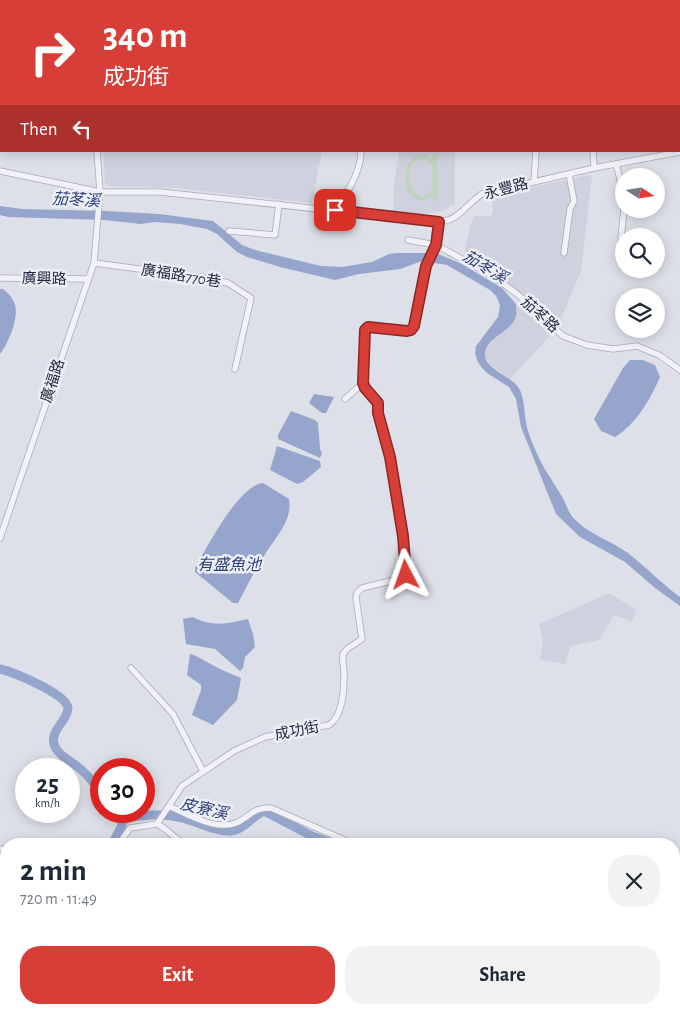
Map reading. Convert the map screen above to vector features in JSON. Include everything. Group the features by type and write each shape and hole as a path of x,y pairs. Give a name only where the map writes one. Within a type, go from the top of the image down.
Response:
{"street":[{"path":"97,152 100,192"},
{"path":"335,210 356,173 361,160 361,152"},
{"path":"534,181 536,152"},
{"path":"593,152 594,168"},
{"name":"永豐路","path":"439,222 455,218 474,198 482,194 594,168 680,152"},
{"path":"616,164 617,168"},
{"path":"0,171 100,192 160,192 439,222 436,245 428,264 414,326 411,330 407,331 368,327 365,330 363,383 345,399"},
{"path":"564,253 570,209 574,201 569,174"},
{"name":"廣福路","path":"0,538 94,264 99,223 100,192"},
{"path":"229,231 275,236 279,204"},
{"name":"茄苳路","path":"408,240 436,245 488,273 516,293 563,336 587,345 613,349 637,346 659,355 680,370"},
{"name":"廣福路770巷","path":"94,264 208,278 228,283 252,298 235,369"},
{"name":"廣興路","path":"0,278 88,279"},
{"name":"成功街","path":"158,822 182,786 234,751 265,737 329,725 334,721 339,711 342,696 343,654 362,639 356,598 357,593 362,588 404,578 406,575 403,536 390,457 378,413 378,403 363,383"},
{"path":"131,668 173,714 203,771"},
{"path":"169,806 218,826 237,822 248,814 264,808 271,808 340,838"},
{"path":"123,838 130,828 158,822 175,838"}],"shaded area":[{"path":"103,152 322,152 312,203 174,188 108,186 105,183"},
{"path":"399,152 455,152 455,204 441,212 418,214 393,211 394,184"},
{"path":"589,175 592,177 581,271 558,326 555,326 494,275 464,255 471,223 475,216 491,216 493,212 492,196"},
{"path":"516,304 551,335 510,379 491,366 486,360 485,354 487,347 516,311"},
{"path":"609,593 636,610 632,622 614,615 599,640 571,646 565,664 540,660 543,640 539,624"}],"green space":[{"path":"420,154 432,159 432,154 437,154 438,201 433,201 433,196 423,200 416,199 410,194 406,186 405,176 407,167 412,159","holes":["423,159 432,166 433,187 429,194 422,197 412,187 410,173 412,164 415,161"]}],"water":[{"path":"0,206 22,209 159,214 213,221 242,245 321,266 342,267 372,262 389,254 396,253 436,253 462,264 502,288 516,304 515,319 508,328 492,340 488,345 485,356 490,365 517,385 520,390 527,427 532,441 543,466 571,515 583,527 635,558 680,597 680,606 655,588 625,562 580,537 556,514 521,427 516,399 509,387 487,373 477,360 476,346 498,317 500,305 496,296 490,290 447,265 422,261 400,269 359,274 335,280 247,257 237,252 217,234 207,229 155,222 141,224 104,220 8,217 0,215"},
{"path":"0,289 3,289 10,296 16,310 12,331 0,354"},
{"path":"630,360 643,360 655,365 660,377 642,411 623,432 615,437 601,431 594,419 623,368"},
{"path":"314,394 334,397 326,413 322,413 309,403"},
{"path":"291,411 315,420 318,423 322,453 320,458 278,439 278,435"},
{"path":"277,446 320,461 321,467 303,482 297,484 270,470"},
{"name":"有盛魚池","path":"263,483 289,499 289,513 283,527 259,564 238,603 233,603 195,572 195,568 234,505 253,487"},
{"name":"有盛魚池","path":"193,617 220,624 248,619 255,647 245,657 243,668 240,671 215,649 186,644 183,619"},
{"path":"190,654 241,678 237,700 213,725 192,715 201,685 187,675"}],"waterway":[{"name":"皮寮溪","path":"0,669 38,684 59,696 65,702 68,708 67,713 54,736 55,747 62,756 90,779"},
{"name":"皮寮溪","path":"155,815 171,816 218,830 231,831 240,828 264,811 317,838"},
{"path":"115,838 122,823"}],"route":[{"path":"335,210 439,222 436,245 426,266 414,326 411,330 407,331 368,327 365,330 364,338 363,383 378,403 378,413 390,457 403,536 406,575"}],"water label":[{"name":"茄苳溪","path":"76,200"},
{"name":"茄苳溪","path":"485,267"}]}
